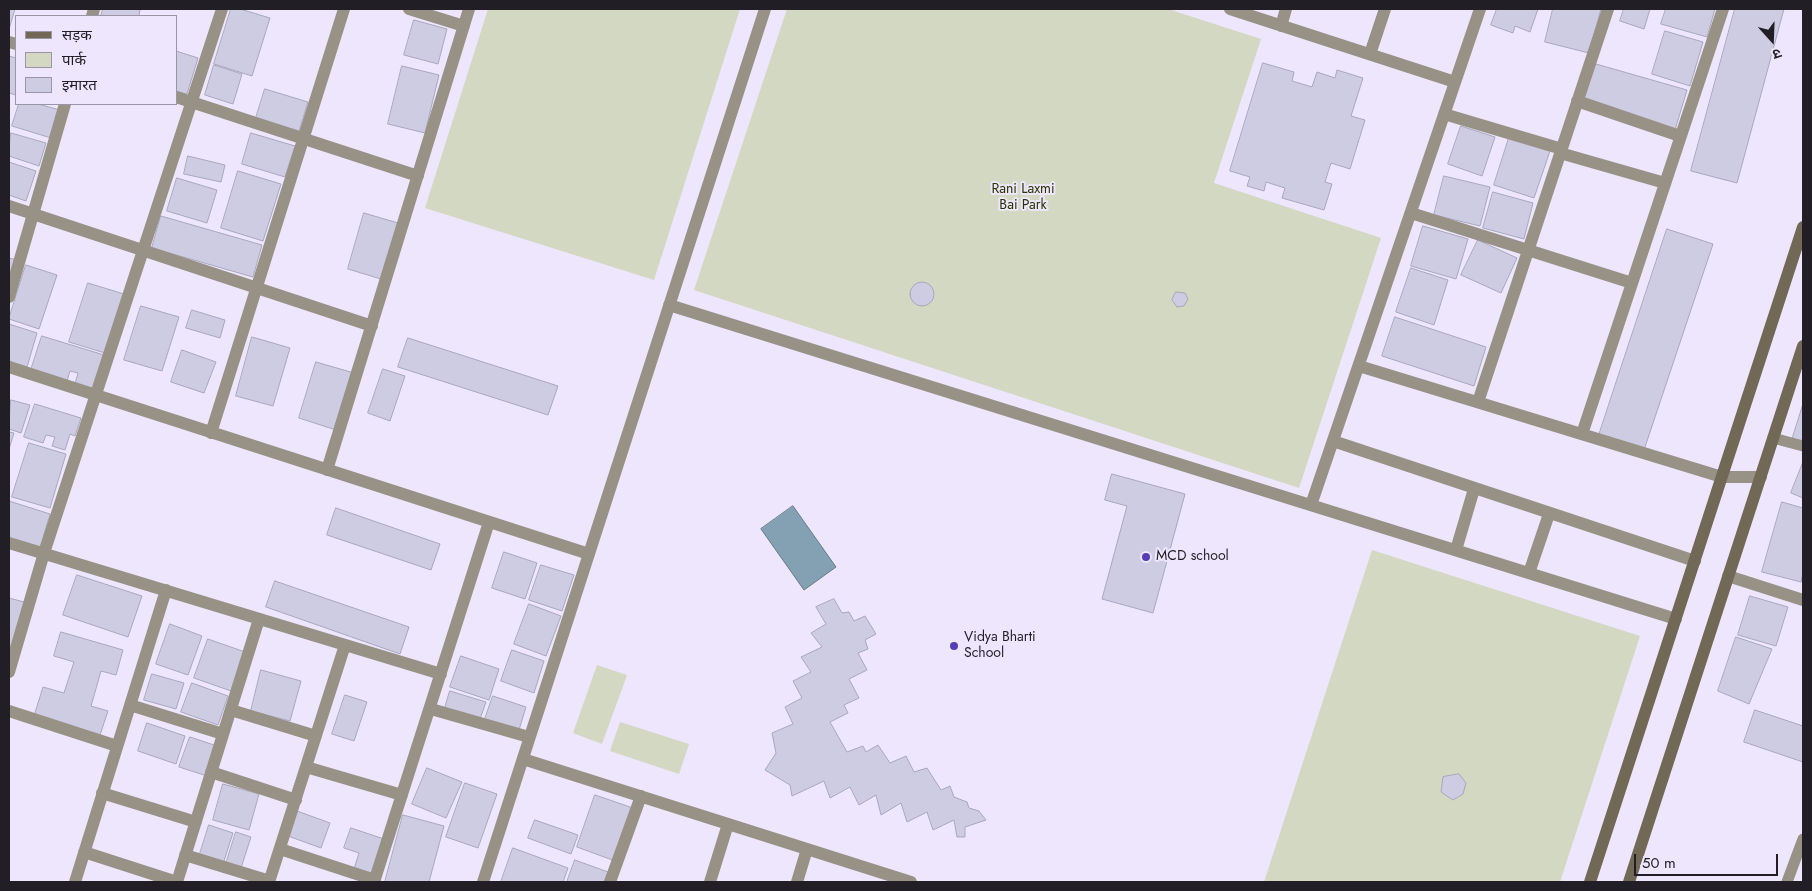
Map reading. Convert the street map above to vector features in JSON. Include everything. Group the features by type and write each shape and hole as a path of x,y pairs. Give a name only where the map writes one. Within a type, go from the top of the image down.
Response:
{"street":[{"path":"9,672 44,553 222,9"},
{"path":"210,433 344,9"},
{"path":"409,9 464,26"},
{"path":"327,470 469,9"},
{"path":"483,882 765,9"},
{"path":"1230,9 1455,82"},
{"path":"1281,26 1286,9"},
{"path":"1370,54 1384,9"},
{"path":"1311,505 1480,9"},
{"path":"1478,402 1608,9"},
{"path":"1582,434 1723,9"},
{"path":"178,98 418,176"},
{"path":"1577,101 1680,136"},
{"path":"9,297 66,105"},
{"path":"1444,114 1665,184"},
{"path":"9,206 372,326"},
{"path":"1411,213 1632,283"},
{"path":"1590,882 1803,228"},
{"path":"669,305 1676,619"},
{"path":"1629,882 1803,346"},
{"path":"1359,366 1722,477 1761,477"},
{"path":"9,367 589,554"},
{"path":"1333,441 1695,561"},
{"path":"1456,550 1474,489"},
{"path":"1529,573 1549,514"},
{"path":"280,849 374,881 432,709 441,674 489,522"},
{"path":"9,543 441,674"},
{"path":"1728,576 1803,600"},
{"path":"75,882 166,590"},
{"path":"84,852 177,882 260,619"},
{"path":"185,855 270,882 345,645"},
{"path":"130,705 223,734"},
{"path":"432,709 530,737"},
{"path":"231,710 316,736"},
{"path":"9,711 117,746"},
{"path":"523,759 904,881"},
{"path":"306,767 402,795"},
{"path":"211,772 296,800"},
{"path":"102,793 196,822"},
{"path":"610,882 641,796"},
{"path":"710,882 728,824"},
{"path":"798,882 807,849"}],"lane":[{"path":"1773,438 1803,446"},
{"path":"1787,882 1803,839"}],"green space":[{"path":"488,9 740,9 654,280 425,208"},
{"name":"Rani Laxmi Bai Park","path":"787,9 1168,9 1261,39 1214,183 1381,238 1299,488 694,290"},
{"path":"1372,550 1640,636 1560,882 1264,882"},
{"path":"597,665 627,675 602,744 573,733"},
{"path":"620,722 689,744 679,774 610,751"}],"water":[{"path":"793,506 836,567 804,590 761,529"}],"building":[{"path":"9,9 15,9 9,29"},
{"path":"103,9 140,10 139,15 101,15"},
{"path":"231,9 240,9 270,18 252,76 214,64"},
{"path":"1497,9 1538,9 1530,32 1515,26 1513,33 1491,25"},
{"path":"1553,9 1601,9 1589,53 1545,42"},
{"path":"1624,9 1650,9 1644,29 1620,21"},
{"path":"1666,9 1715,9 1707,37 1661,24"},
{"path":"1735,9 1784,9 1737,183 1691,171"},
{"path":"414,20 447,29 438,64 404,55"},
{"path":"1665,31 1703,42 1690,86 1652,74"},
{"path":"178,52 198,58 187,94 178,92"},
{"path":"9,56 15,58 15,95 9,93"},
{"path":"1263,63 1294,72 1292,81 1312,87 1317,72 1335,78 1337,70 1363,78 1351,116 1365,120 1350,169 1331,163 1325,182 1332,184 1324,210 1282,198 1285,188 1266,182 1264,191 1247,186 1250,177 1230,171"},
{"path":"1596,64 1687,90 1675,130 1584,100"},
{"path":"214,65 242,74 233,104 205,95"},
{"path":"402,66 439,75 425,133 388,124"},
{"path":"265,89 308,102 299,131 256,118"},
{"path":"19,105 42,105 60,110 51,138 12,126"},
{"path":"1461,126 1495,137 1482,176 1448,164"},
{"path":"11,133 46,143 39,166 9,156"},
{"path":"251,133 295,146 285,177 242,164"},
{"path":"1509,138 1550,151 1534,198 1494,185"},
{"path":"188,156 225,165 221,182 184,174"},
{"path":"9,162 36,171 26,201 9,195"},
{"path":"238,171 281,184 263,241 221,228"},
{"path":"1444,176 1490,187 1480,226 1434,215"},
{"path":"177,178 217,190 207,223 167,211"},
{"path":"1493,192 1533,203 1524,239 1483,228"},
{"path":"364,213 398,223 381,279 348,269"},
{"path":"161,216 262,245 253,277 152,248"},
{"path":"1423,226 1468,239 1456,279 1411,266"},
{"path":"1667,229 1713,244 1644,450 1599,435"},
{"path":"1478,240 1517,258 1501,293 1461,275"},
{"path":"9,258 18,260 9,288"},
{"path":"26,265 57,275 39,329 9,319"},
{"path":"1411,268 1448,280 1434,325 1396,312"},
{"path":"922,282 931,285 934,294 931,303 922,306 913,303 910,294 913,285"},
{"path":"88,283 124,294 105,353 69,342"},
{"path":"1176,292 1185,293 1188,299 1184,306 1177,307 1172,300"},
{"path":"141,306 179,317 162,371 124,360"},
{"path":"192,310 225,320 220,338 186,328"},
{"path":"1395,317 1486,347 1474,386 1382,356"},
{"path":"9,324 37,333 27,367 9,361"},
{"path":"42,336 104,355 94,389 75,384 78,373 70,371 67,381 31,370"},
{"path":"252,337 290,348 273,406 236,396"},
{"path":"408,338 558,386 548,415 398,367"},
{"path":"182,350 216,362 204,393 171,382"},
{"path":"316,362 354,373 336,430 299,418"},
{"path":"383,369 405,376 390,421 368,413"},
{"path":"11,400 30,405 21,433 9,429"},
{"path":"35,404 81,418 75,436 70,434 65,450 52,446 55,437 46,435 43,443 24,437"},
{"path":"1803,404 1803,443 1792,440"},
{"path":"9,432 14,433 9,449"},
{"path":"29,443 66,454 50,508 12,497"},
{"path":"1803,462 1803,498 1791,493"},
{"path":"1112,474 1185,494 1153,613 1102,599 1127,506 1105,500"},
{"path":"9,501 50,514 40,548 9,538"},
{"path":"1782,502 1803,508 1803,573 1801,582 1762,572"},
{"path":"336,508 440,544 431,570 327,535"},
{"path":"504,552 537,563 525,599 492,588"},
{"path":"541,565 574,575 562,611 529,600"},
{"path":"77,575 142,596 128,637 63,615"},
{"path":"275,581 409,627 400,654 266,607"},
{"path":"1750,596 1788,607 1776,646 1738,635"},
{"path":"9,598 24,602 13,646 9,645"},
{"path":"834,599 842,613 849,612 854,621 865,616 876,634 865,640 868,649 858,653 867,670 849,679 859,698 844,705 848,713 830,722 847,752 863,746 866,752 878,745 890,763 906,756 914,772 927,768 941,790 950,786 954,797 967,802 969,808 979,811 986,820 965,827 965,837 957,837 954,820 933,830 927,812 907,822 901,803 881,815 876,795 859,805 850,787 830,798 824,781 792,796 790,785 765,770 776,753 772,733 793,724 785,707 802,698 793,681 811,672 801,657 822,647 811,633 826,624 816,607"},
{"path":"529,604 561,616 546,656 514,644"},
{"path":"170,624 202,636 188,675 156,664"},
{"path":"61,632 123,650 116,675 101,671 91,706 108,711 100,735 34,716 43,687 64,693 74,662 54,656"},
{"path":"1736,637 1772,649 1749,704 1718,691"},
{"path":"208,639 245,652 231,691 194,678"},
{"path":"512,650 544,661 534,693 501,681"},
{"path":"461,656 499,669 489,700 450,687"},
{"path":"261,670 301,681 290,721 251,711"},
{"path":"152,674 184,683 176,709 144,700"},
{"path":"192,683 228,696 218,725 181,712"},
{"path":"450,691 486,702 480,719 445,708"},
{"path":"345,695 367,702 354,741 332,734"},
{"path":"493,696 526,707 519,730 485,719"},
{"path":"1755,710 1803,726 1803,762 1744,742"},
{"path":"147,723 185,736 176,764 138,751"},
{"path":"190,737 217,746 207,776 179,767"},
{"path":"427,768 462,782 446,818 412,804"},
{"path":"1459,774 1466,783 1463,794 1453,800 1441,792 1443,777"},
{"path":"465,783 497,794 478,848 446,837"},
{"path":"223,784 259,794 249,830 213,820"},
{"path":"595,795 633,808 615,861 577,847"},
{"path":"297,811 330,823 321,848 288,836"},
{"path":"403,815 444,826 429,882 385,882"},
{"path":"535,820 578,835 571,854 528,838"},
{"path":"209,825 233,833 223,864 199,857"},
{"path":"351,828 384,839 372,874 354,869 359,853 344,848"},
{"path":"236,832 251,837 241,868 226,864"},
{"path":"513,848 568,868 563,882 501,882"},
{"path":"575,860 608,872 604,882 567,882"}],"place":[{"name":"MCD school","path":"1146,557"},
{"name":"Vidya Bharti School","path":"954,646"}]}
